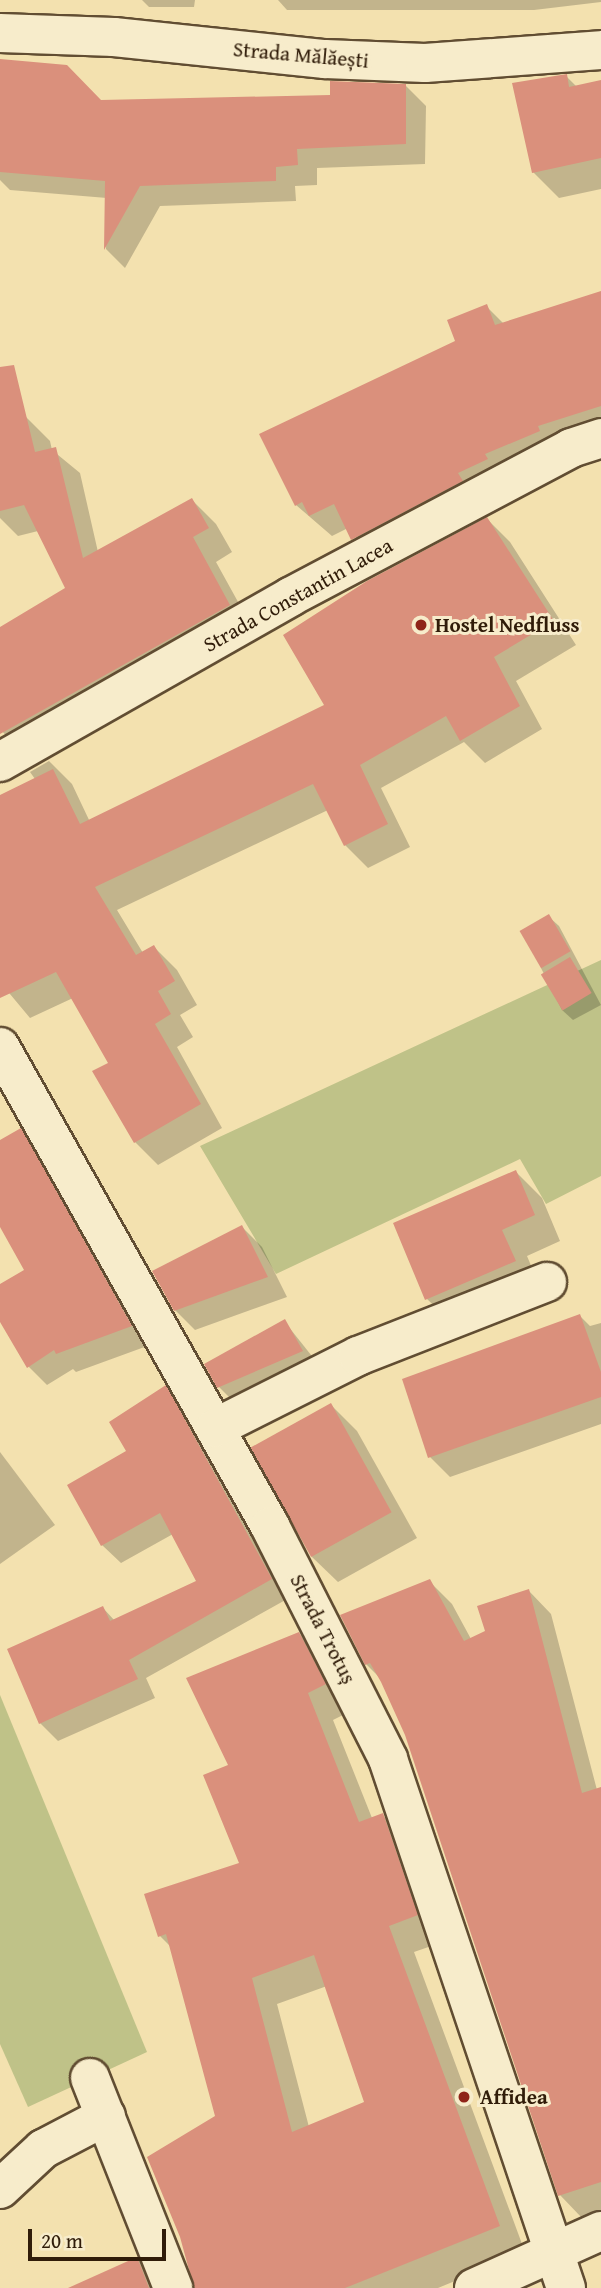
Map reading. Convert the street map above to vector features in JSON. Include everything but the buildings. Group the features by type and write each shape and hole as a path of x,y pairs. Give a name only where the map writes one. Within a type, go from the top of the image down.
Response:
{"street":[{"name":"Strada Mălăești","path":"0,33 114,37 325,59 425,63 601,50"},
{"name":"Strada Constantin Lacea","path":"0,762 290,597 571,448 601,438"},
{"name":"Strada Trotuș","path":"0,1047 270,1526 388,1759 556,2251 566,2288"},
{"path":"215,1428 358,1356 547,1282"},
{"path":"90,2078 173,2288"},
{"path":"0,2189 43,2150 106,2116"},
{"path":"474,2288 601,2231"}],"green space":[{"path":"601,960 601,1176 546,1204 520,1159 276,1274 200,1146"},
{"path":"0,1695 147,2052 28,2107 0,2044"}],"place":[{"name":"Hostel Nedfluss","path":"421,625"},
{"name":"Affidea","path":"464,2097"}]}
